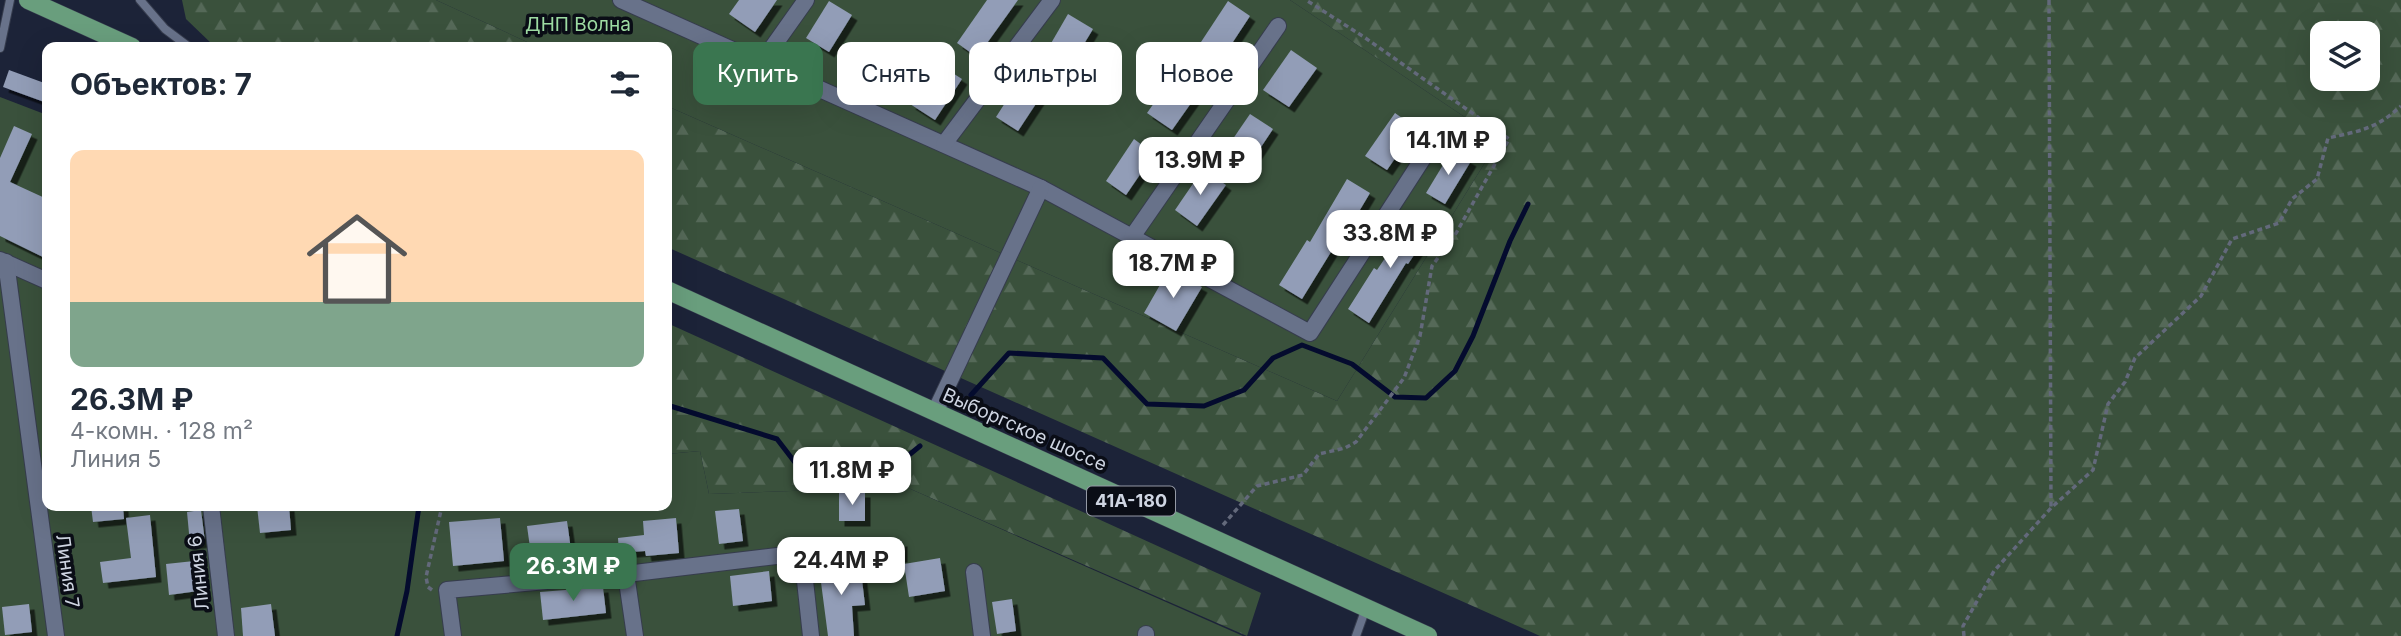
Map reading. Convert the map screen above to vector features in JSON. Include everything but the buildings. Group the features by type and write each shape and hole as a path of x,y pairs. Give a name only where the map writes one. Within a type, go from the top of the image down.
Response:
{"main road":[{"path":"28,0 121,42"},
{"name":"Выборгское шоссе","path":"672,292 1428,636"}],"street":[{"path":"621,0 717,42"},
{"path":"776,42 806,0"},
{"path":"944,144 1052,0"},
{"path":"1132,237 1278,26"},
{"path":"823,89 1041,188 1310,333 1438,135"},
{"path":"934,412 1041,188"},
{"path":"3,261 42,279"},
{"name":"Линия 7","path":"3,261 55,636"},
{"name":"Линия 6","path":"212,511 226,636"},
{"path":"453,636 447,590 626,574 802,553 811,636"},
{"path":"974,572 982,636"},
{"path":"626,574 635,636"}],"lane":[{"path":"0,48 10,0"},
{"path":"140,0 165,29 182,42"},
{"path":"1356,636 1366,608"}],"path":[{"path":"1214,538 1257,486 1303,475 1319,454 1345,448 1356,442 1404,378 1420,336 1432,266 1455,235 1509,139 1306,0"},
{"path":"2049,0 2050,508"},
{"path":"1964,636 1963,626 1994,571 2050,508 2093,470 2108,404 2126,383 2135,358 2201,296 2232,239 2279,223 2292,199 2317,179 2328,138 2362,131 2384,121 2401,106"},
{"path":"441,511 426,577 428,587 434,592 447,590"}],"green space":[{"path":"182,0 436,0 527,42 210,42 186,19"},
{"name":"ДНП Волна","path":"436,0 1290,0 1499,140 1337,401 672,108 672,42 527,42"},
{"path":"1290,0 2401,0 2401,636 1540,636 672,249 672,108 1337,401 1499,140"},
{"path":"0,97 42,113 42,511 672,511 672,454 700,451 709,494 906,487 1243,636 0,636"},
{"path":"672,325 1261,593 1247,636 906,487 709,494 700,451 672,454"}],"waterway":[{"path":"971,395 1009,353 1103,358 1147,404 1204,406 1244,390 1273,358 1302,345 1352,364 1395,397 1426,398 1455,371 1473,336 1510,241 1528,204"},
{"path":"672,407 777,439 810,482 871,486 920,446"},
{"path":"397,636 407,591 418,511"}]}
